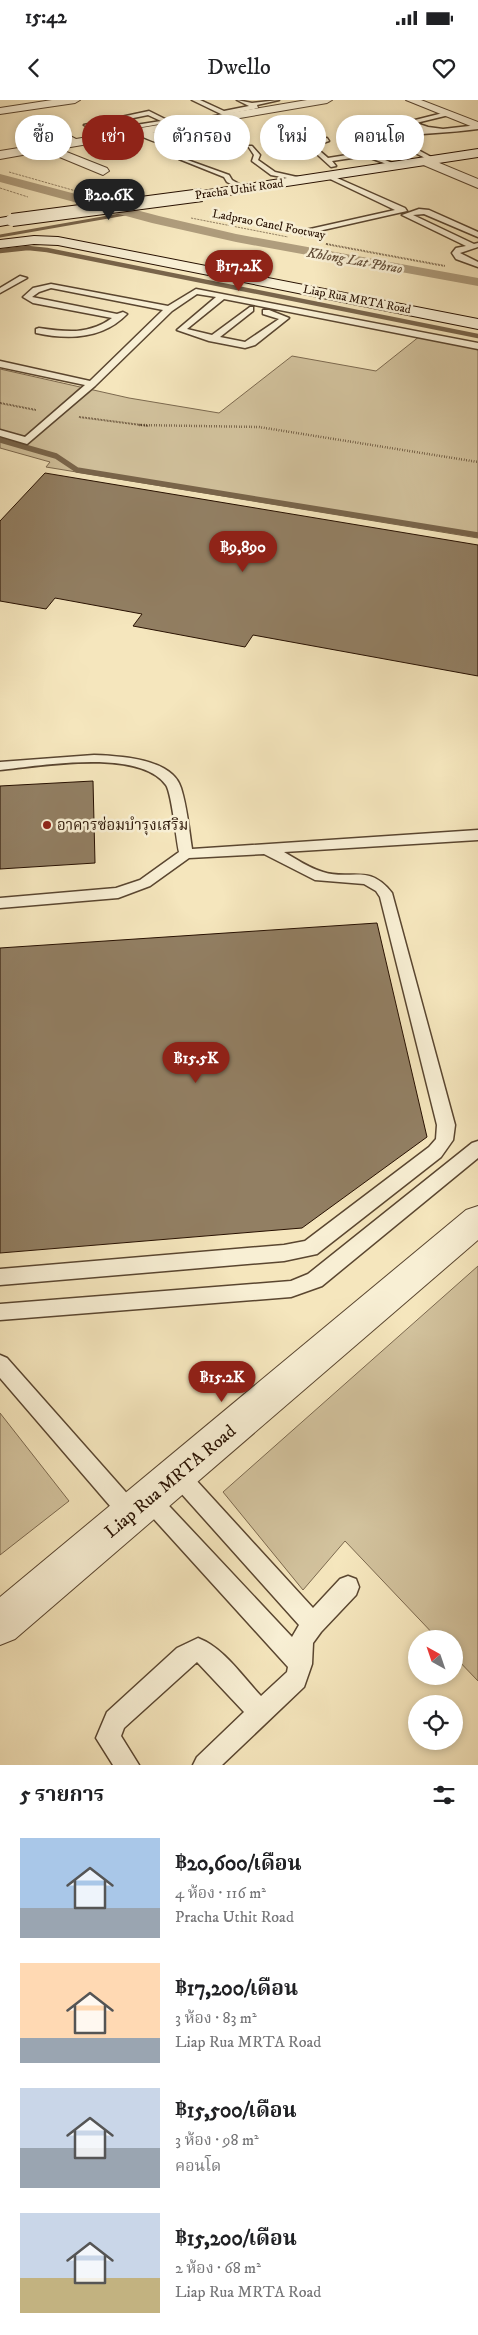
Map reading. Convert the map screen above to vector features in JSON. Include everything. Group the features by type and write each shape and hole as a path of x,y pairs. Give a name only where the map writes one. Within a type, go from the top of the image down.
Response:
{"street":[{"path":"0,111 75,100"},
{"path":"144,130 237,113 327,100"},
{"path":"411,100 478,126"},
{"path":"73,142 82,141"},
{"path":"0,147 14,152"},
{"path":"0,155 14,152"},
{"name":"Pracha Uthit Road","path":"6,221 202,195 478,153"},
{"path":"72,159 103,171"},
{"path":"429,160 478,184"},
{"name":"Liap Rua MRTA Road","path":"0,244 34,240 58,241 478,324"},
{"name":"Liap Rua MRTA Road","path":"0,1624 478,1220"}],"lane":[{"path":"195,100 224,113 237,113 256,107 240,100"},
{"path":"210,100 237,113"},
{"path":"250,104 276,100"},
{"path":"138,115 151,113 168,121 144,127"},
{"path":"447,114 410,122 426,130 448,131 478,126"},
{"path":"144,123 148,125"},
{"path":"250,147 257,155 254,160 266,170 304,179"},
{"path":"326,160 366,154 394,165"},
{"path":"424,157 429,160"},
{"path":"186,160 227,176 229,181 243,188"},
{"path":"326,160 342,174"},
{"path":"328,176 405,212 407,217 475,246"},
{"path":"304,233 337,223 405,212 426,212 478,235"},
{"path":"475,246 458,250 456,253 459,257 478,265"},
{"path":"0,291 23,278"},
{"path":"119,317 33,301 27,297 36,290 51,286 141,302 169,309"},
{"path":"0,433 27,441 92,384 169,309 196,291 478,346"},
{"path":"216,303 285,318 252,343 240,345 181,330 223,296"},
{"path":"39,331 56,334 89,333 103,328 141,302"},
{"path":"212,339 250,309"},
{"path":"0,364 92,384"},
{"path":"0,766 113,759 136,762 161,770 170,777 174,786 186,854"},
{"path":"0,903 118,893 145,883 186,854 478,835"},
{"path":"0,1277 284,1253 310,1248 443,1144 447,1135 446,1126 384,890 363,878 329,879 320,877 266,849"},
{"path":"0,1312 282,1290 304,1285 315,1280 478,1148"},
{"path":"0,1364 140,1506 301,1664"},
{"path":"178,1475 313,1624"},
{"path":"205,1765 296,1679 301,1664 302,1640 313,1624 348,1587"},
{"path":"127,1765 108,1738 115,1720 185,1656 198,1649 210,1658 260,1713"}],"path":[{"path":"8,172 78,192"},
{"name":"Ladprao Canel Footway","path":"188,217 291,237"},
{"name":"Ladprao Canel Footway","path":"319,242 450,267"},
{"path":"0,403 57,414 150,426 259,428 478,462"}],"shaded area":[{"path":"420,336 478,349 478,538 46,467 50,462 0,448 0,369 129,398 219,413 292,356 376,371"},
{"path":"478,1266 478,1681 463,1665 463,1630 429,1630 345,1541 303,1590 223,1492"},
{"path":"0,1413 69,1501 0,1555"}],"building":[{"path":"45,473 478,545 478,676 253,635 245,647 133,626 142,614 55,598 46,609 0,601 0,521"},
{"name":"อาคารซ่อมบำรุงเสริม","path":"93,781 95,863 0,869 0,786"},
{"path":"377,923 427,1137 302,1228 0,1253 0,948"}],"waterway":[{"name":"Khlong Lat Phrao","path":"0,178 157,220 236,238 478,282"},
{"path":"0,236 131,213"},
{"path":"0,251 28,248 47,250 478,336"},
{"path":"0,440 56,456 77,470 478,535"}],"place":[{"name":"อาคารซ่อมบำรุงเสริม","path":"47,825"}]}
